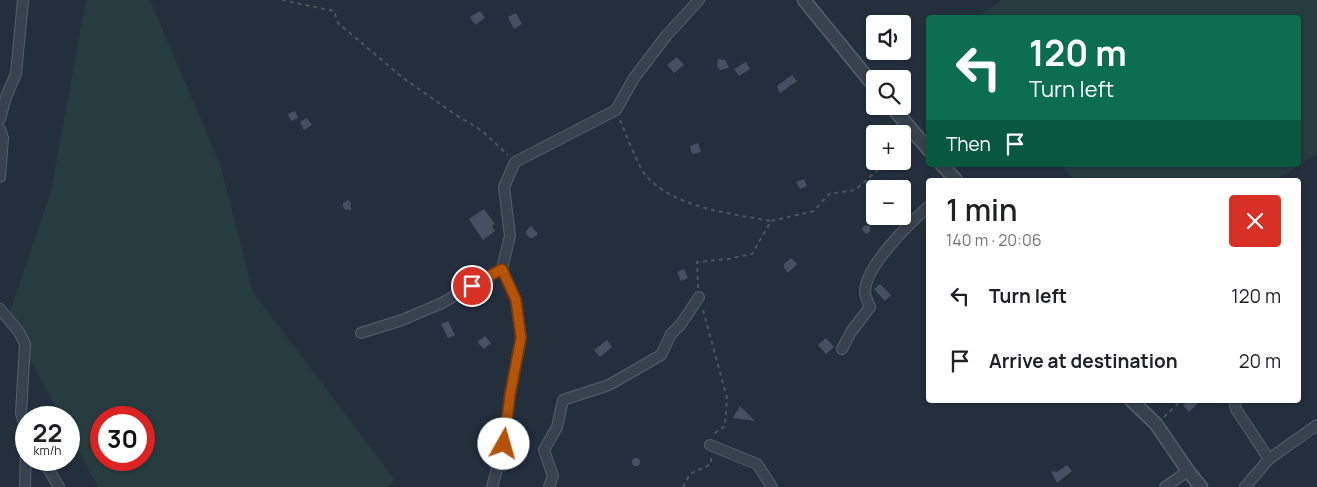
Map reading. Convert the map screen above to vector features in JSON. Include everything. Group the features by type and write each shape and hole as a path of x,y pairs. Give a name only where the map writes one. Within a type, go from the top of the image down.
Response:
{"street":[{"path":"0,119 6,96 16,74 23,0"},
{"path":"492,487 504,444 510,395 521,338 516,300 502,269 510,236 504,187 516,162 616,110 634,78 666,36 699,0"},
{"path":"804,0 866,76"},
{"path":"899,115 926,147"},
{"path":"0,128 3,138 0,177"},
{"path":"944,167 954,178"},
{"path":"842,349 850,332 870,307 865,292 869,275 905,228 926,209"},
{"path":"361,333 402,320 442,303 502,269"},
{"path":"549,487 553,476 544,450 557,427 563,400 609,385 661,355 671,334 681,324 699,297"},
{"path":"0,309 19,332 25,344 21,406"},
{"path":"1134,403 1156,424 1201,487"},
{"path":"1235,403 1236,408 1269,459"},
{"path":"1245,487 1269,459 1317,425"},
{"path":"710,446 757,464 772,487"},
{"path":"25,471 25,487"},
{"path":"50,471 59,487"},
{"path":"1164,487 1188,471"}],"path":[{"path":"282,0 334,11 338,23 403,78 481,130 516,162"},
{"path":"616,110 645,175 675,198 703,207 772,221 814,211 829,194 855,190 878,170"},
{"path":"683,487 690,474 711,464 710,436 725,426 727,398 699,297 697,262 752,254 772,221"},
{"path":"1156,424 1179,403"}],"green space":[{"path":"86,0 150,0 220,164 253,292 395,480 387,487 98,487 80,453 80,406 55,406 8,317 51,191"},
{"path":"1002,0 1317,0 1317,154 1301,164 1301,15 980,15"},
{"path":"1064,167 1296,167 1278,178 1072,178"}],"building":[{"path":"480,11 485,18 475,25 470,17"},
{"path":"516,13 522,24 514,29 508,17"},
{"path":"677,57 684,65 674,73 667,65"},
{"path":"718,59 725,60 729,68 720,70 717,66"},
{"path":"746,62 750,69 739,76 734,69"},
{"path":"792,75 797,81 780,93 777,86"},
{"path":"295,111 298,118 291,121 288,114"},
{"path":"307,118 312,125 304,130 300,122"},
{"path":"698,143 701,152 692,154 690,146"},
{"path":"804,179 807,186 800,189 796,182"},
{"path":"348,200 351,203 351,210 344,209 343,206 343,203"},
{"path":"484,209 495,224 492,226 495,231 483,240 469,219"},
{"path":"870,225 870,231 867,234 862,229 864,226"},
{"path":"531,226 538,234 533,238 526,234 526,231"},
{"path":"791,258 797,264 788,273 784,268 784,264"},
{"path":"684,269 688,278 681,281 677,272"},
{"path":"880,284 891,295 885,301 874,289"},
{"path":"448,321 455,335 448,338 441,324"},
{"path":"485,336 491,343 484,349 477,342"},
{"path":"826,338 834,347 826,354 818,345"},
{"path":"607,340 612,347 600,357 594,350"},
{"path":"1185,403 1198,403 1189,412 1183,405"},
{"path":"740,406 755,421 733,418"},
{"path":"636,458 640,462 636,466 632,462"},
{"path":"1067,465 1072,471 1057,483 1051,471 1057,472"}],"route":[{"path":"472,286 502,269 516,300 521,338 510,395 504,444"}]}
